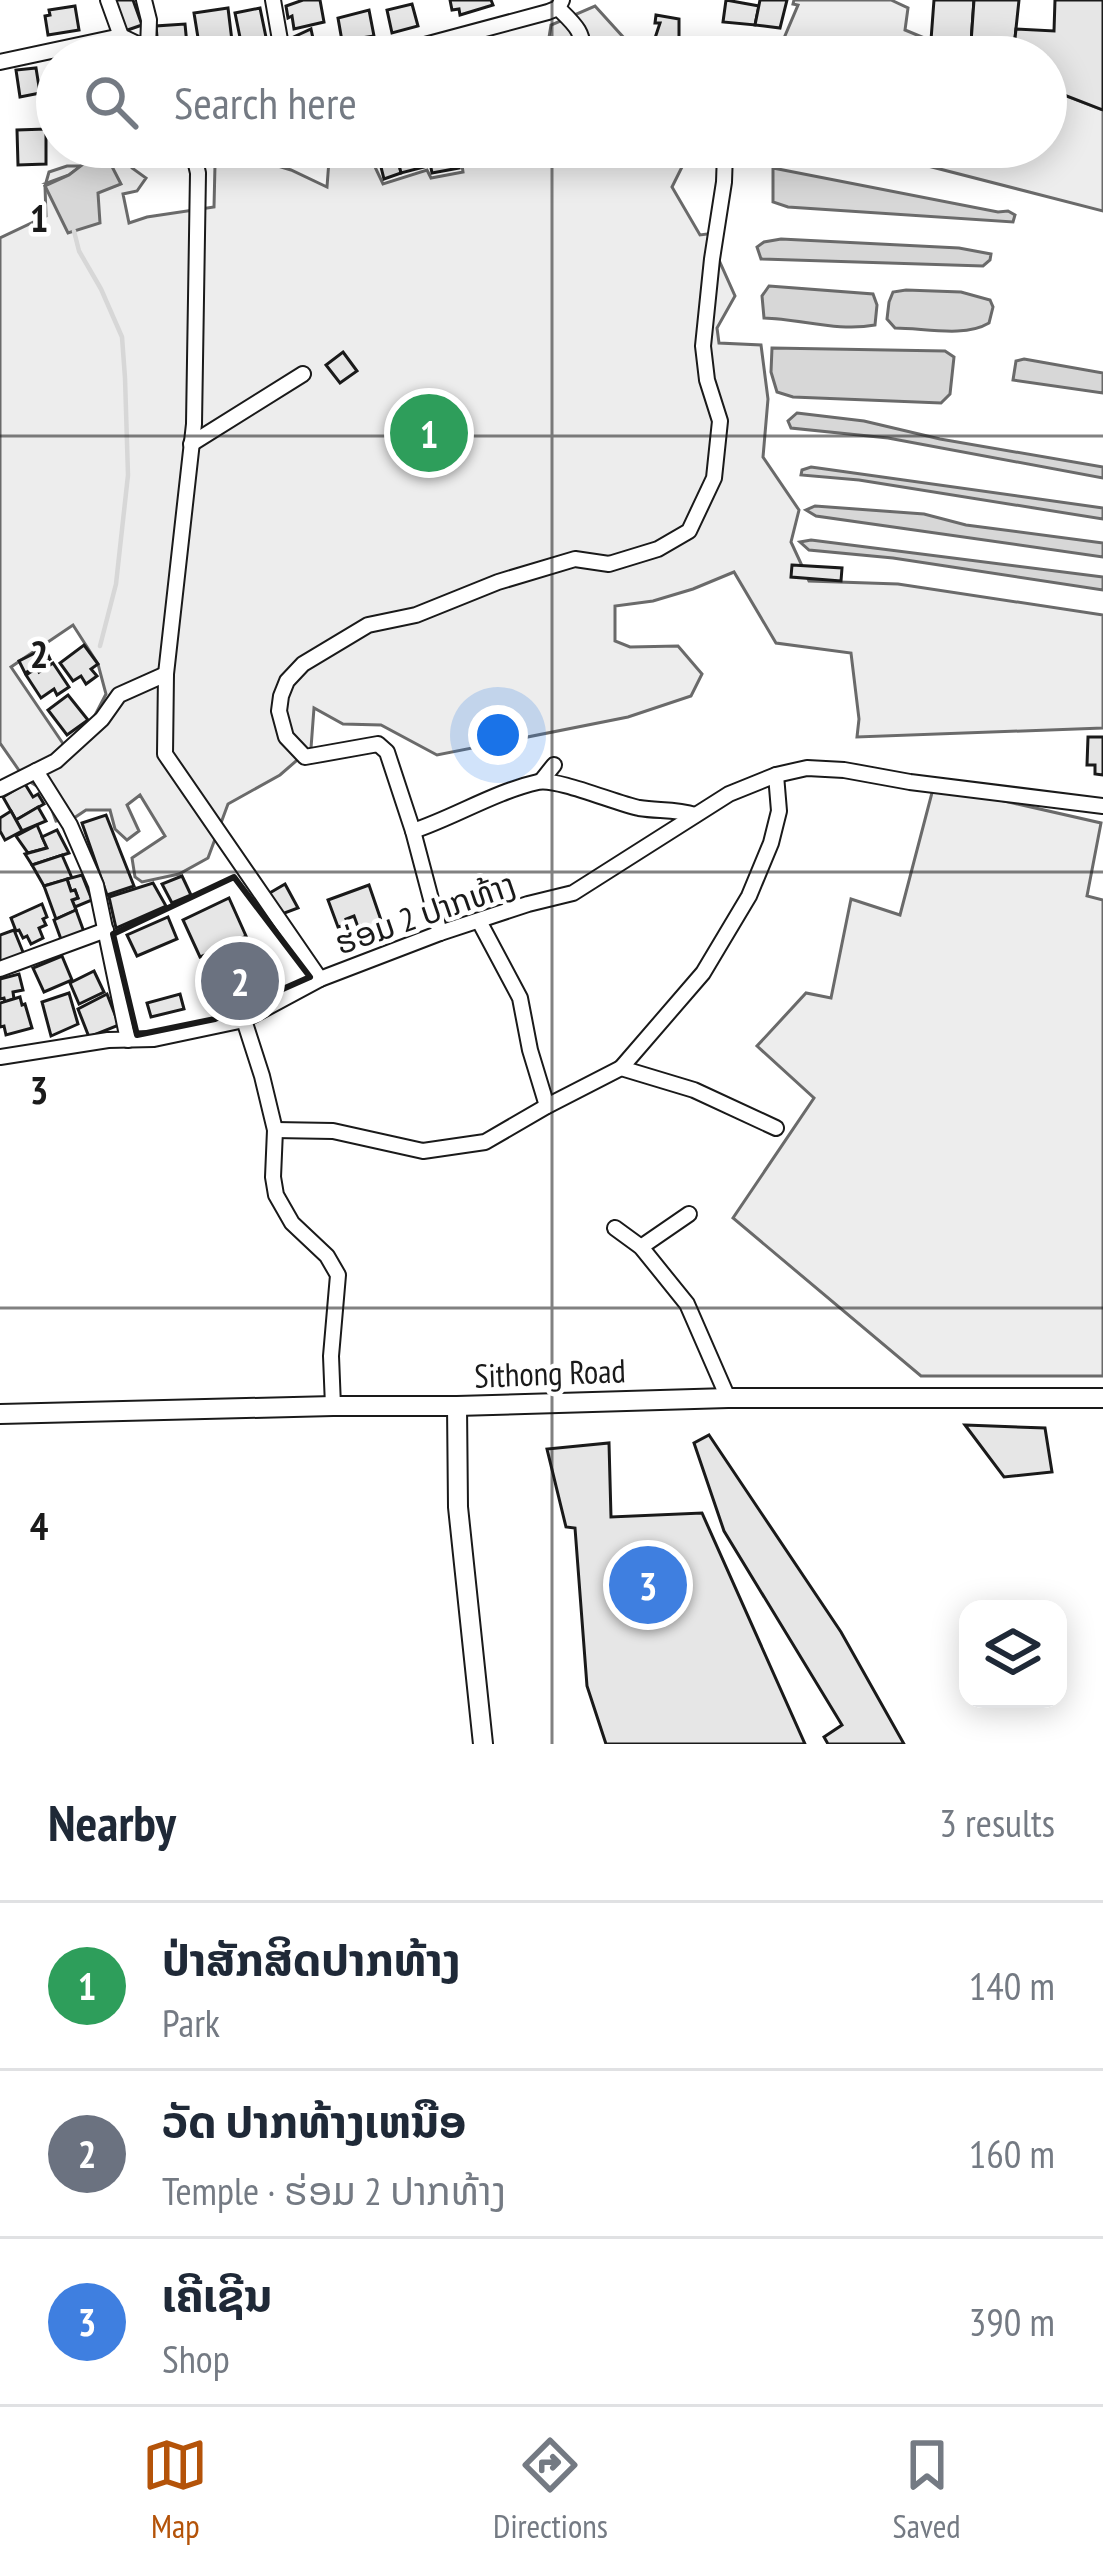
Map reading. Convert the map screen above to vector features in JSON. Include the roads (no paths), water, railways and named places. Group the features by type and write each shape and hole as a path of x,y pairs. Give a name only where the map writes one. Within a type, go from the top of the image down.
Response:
{"main road":[{"name":"Sithong Road","path":"0,1414 728,1398 1103,1398"},
{"path":"457,1406 458,1507 483,1744"}],"street":[{"path":"108,0 121,36"},
{"path":"143,0 150,36"},
{"path":"273,0 279,36"},
{"path":"452,36 560,4 580,36"},
{"path":"0,62 36,54"},
{"path":"198,168 191,444 166,674 164,754 320,979"},
{"path":"440,934 387,752 378,744 305,757 286,737 280,696 303,664 368,625 416,615 498,582 575,559 609,564 658,549 689,531 714,478 720,421 707,380 704,346 724,168"},
{"path":"191,444 303,374"},
{"path":"0,789 56,761 103,719 119,695 166,674"},
{"path":"413,831 542,780 554,765"},
{"name":"ຮ່ອມ 2 ປາກທ້າງ","path":"0,1057 108,1040 154,1040 244,1020 320,979 440,934 573,893 729,794 807,767 1103,806"},
{"path":"36,771 70,825 96,885 128,1040"},
{"path":"275,1130 333,1131 422,1151 485,1142 621,1068 703,973 749,896 779,812 776,775"},
{"path":"542,780 642,809 673,808 695,815"},
{"path":"479,921 520,998 547,1106"},
{"path":"0,969 106,930"},
{"path":"244,1020 275,1130 276,1195 292,1223 327,1256 338,1275 331,1356 333,1406"},
{"path":"621,1068 694,1090 776,1128"},
{"path":"641,1247 689,1214"},
{"path":"615,1228 641,1247 687,1304 728,1398"}],"waterway":[{"path":"74,231 79,251 122,337 125,378 128,475 116,584 100,646"}],"place":[{"name":"ປ່າສັກສິດປາກທ້າງ","path":"429,433"},
{"name":"ວັດ ປາກທ້າງເຫນືອ","path":"240,981"},
{"name":"ເຄີເຊີນ","path":"648,1585"}]}
